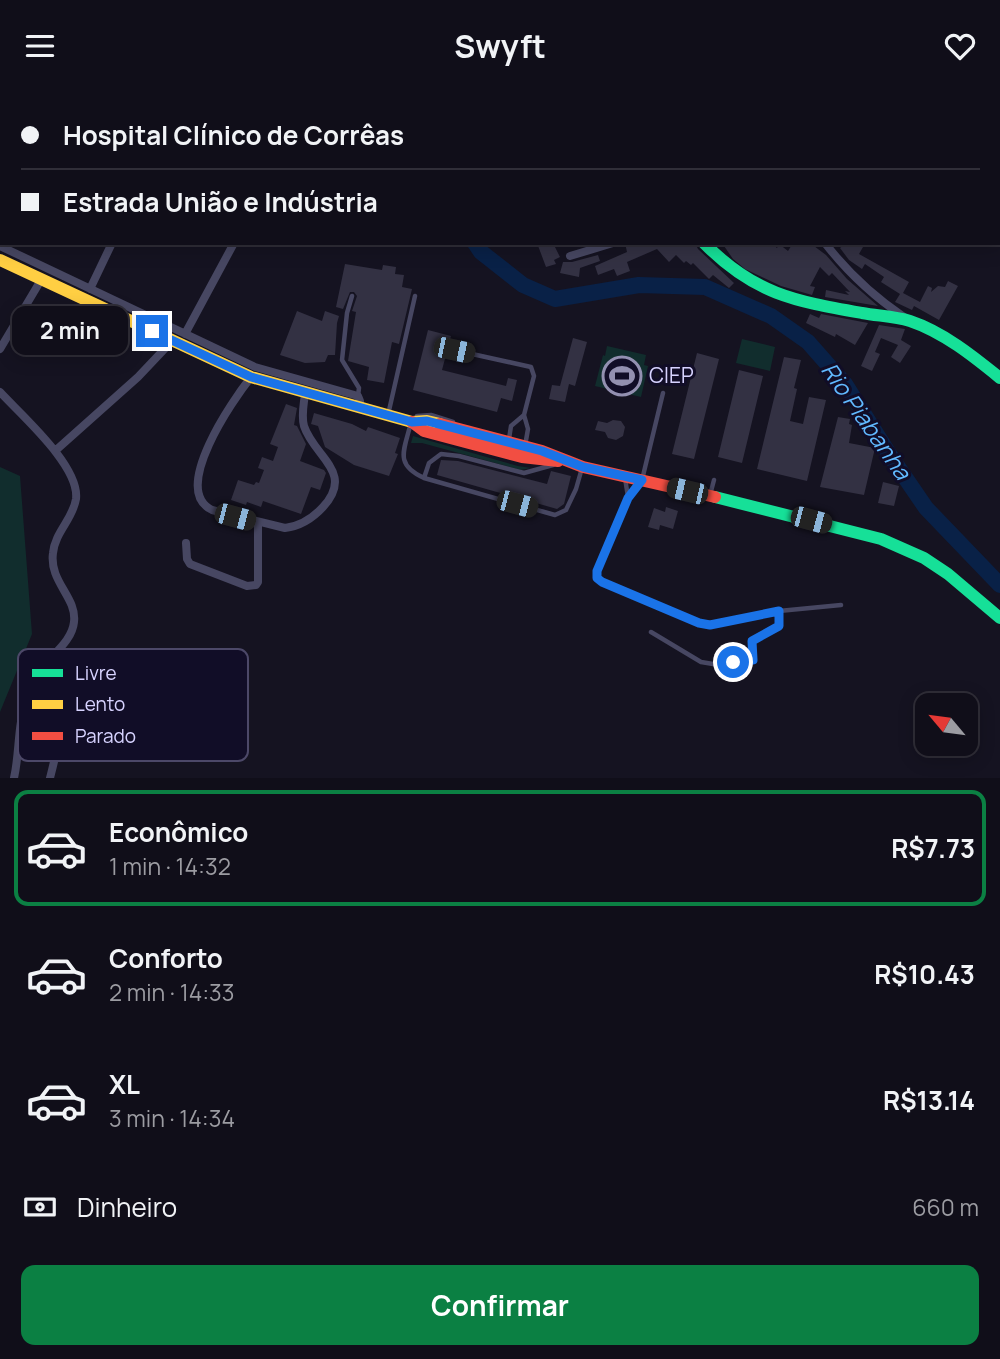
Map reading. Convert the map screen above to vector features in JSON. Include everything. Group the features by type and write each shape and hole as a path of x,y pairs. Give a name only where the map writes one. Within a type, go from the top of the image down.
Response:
{"main road":[{"path":"706,245 722,264 748,283 776,295 910,321 967,353 1000,379"},
{"path":"0,260 41,280 69,286 92,295 179,337 251,377 305,393 358,402 388,416 412,422 427,421 482,436 506,447"},
{"path":"412,422 424,431 506,447 764,508 900,546 948,573 1000,618"}],"street":[{"path":"92,295 111,245"},
{"path":"55,451 179,337 233,245"},
{"path":"570,256 606,245"},
{"path":"826,245 842,266 868,290 910,321"},
{"path":"0,246 69,286"},
{"path":"0,349 41,280"},
{"path":"179,337 255,367 358,402"},
{"path":"251,377 222,417 211,439 197,485 198,498 204,506 258,523 285,528 297,526 324,506 334,489 333,470 304,425 305,393"},
{"path":"0,392 55,451 71,475 76,489 76,502 57,536 52,554 52,571 74,610 75,621 72,632 59,649"},
{"path":"186,543 190,564 247,586 256,586 258,523"},
{"path":"14,778 18,743"}],"lane":[{"path":"352,296 347,313 342,360 359,388 358,402"},
{"path":"388,416 415,296"},
{"path":"454,350 531,367 533,386 524,415 511,426 506,447"},
{"path":"663,394 642,480 628,498 597,571 597,578 699,623 710,625 779,611 841,605"},
{"path":"523,452 528,429 524,415"},
{"path":"412,422 404,453 404,465 411,472 555,515 566,510 583,467"},
{"path":"424,478 429,463 441,454 524,473 564,461"},
{"path":"625,477 628,498"},
{"path":"710,496 714,480"},
{"path":"651,632 701,663 753,660 752,641 779,626 779,611"}],"green space":[{"path":"742,339 775,347 770,371 736,363"},
{"name":"CIEP","path":"607,346 646,355 644,365 648,366 641,397 595,386"},
{"path":"413,436 531,468 521,470 422,443 411,443"},
{"path":"0,467 20,476 32,634 26,649 18,649 18,668 0,712"}],"building":[{"path":"538,245 554,245 560,257 554,260 556,264 546,267"},
{"path":"625,245 696,245 734,283 729,288 713,275 709,279 693,263 684,263 676,255 669,262 657,249 627,262 630,271 617,276 614,269 598,275 595,266 627,252"},
{"path":"723,245 773,245 777,248 780,245 788,251 792,245 813,245 878,306 825,297 826,290 849,295 845,291 850,292 832,273 829,276 820,267 810,286 815,287 812,295 781,286 745,269 733,259"},
{"path":"844,245 862,245 859,254 909,282 903,293 920,302 928,286 932,288 931,292 938,286 945,287 948,281 958,286 939,320 914,306 912,310 895,302 900,294 881,282 884,277 865,264 862,269 849,260 840,248"},
{"path":"598,255 600,261 580,268 579,277 560,273 563,262"},
{"path":"345,264 382,270 383,265 396,267 395,274 404,275 402,287 412,289 399,344 392,342 384,383 367,380 369,367 348,361 356,312 352,311 357,296 350,292 343,309 336,307"},
{"path":"297,311 322,321 325,311 339,316 335,355 328,355 325,362 305,363 280,355"},
{"path":"810,314 819,318 821,314 868,323 855,345 836,334 835,337 806,323"},
{"path":"879,325 905,329 901,340 911,346 900,363 891,357 898,345 881,338 875,352 880,354 872,371 861,366"},
{"path":"428,330 451,336 442,370 506,386 508,378 517,380 512,401 501,398 497,412 413,390"},
{"path":"573,338 587,342 575,386 569,384 565,402 549,399 552,385 560,386"},
{"path":"697,353 719,359 694,459 672,454"},
{"path":"784,357 801,360 790,421 803,424 809,397 826,400 807,481 757,469"},
{"path":"739,370 763,376 742,463 718,457"},
{"path":"286,404 297,408 294,425 306,444 300,461 326,473 320,490 311,487 301,514 263,501 261,507 231,500 238,480 254,485 259,483 264,470 258,468 262,457 273,461 278,447 270,444"},
{"path":"314,413 366,431 368,427 400,438 395,453 398,454 389,476 354,465 325,447 318,426 311,424"},
{"path":"838,417 850,419 849,424 852,425 849,443 875,448 864,495 820,487"},
{"path":"613,420 621,421 625,427 623,436 616,440 608,438 605,432 595,430 598,421 607,423"},
{"path":"441,460 458,461 547,484 551,471 571,476 564,504 557,509 437,475"},
{"path":"883,482 899,486 894,506 878,503"},
{"path":"666,507 678,511 673,529 660,525 659,530 648,527 654,508 665,512"}],"waterway":[{"name":"Rio Piabanha","path":"476,245 481,252 523,285 555,299 639,285 705,287 771,316 808,342 845,384 926,508 1000,585"}],"traffic: fast":[{"path":"706,245 740,274 776,293 816,304 898,318 934,331 1000,378"},
{"path":"715,497 881,539 924,558 948,574 1000,618"}],"traffic: slow":[{"path":"0,260 251,377 412,422 440,424"}],"traffic: jam":[{"path":"412,422 424,431 522,457 558,461"},
{"path":"440,424 542,451 583,467 715,497"}],"place":[{"name":"CIEP","path":"622,376"}],"route":[{"path":"152,331 251,377 388,416 412,422 427,421 525,446 583,467 642,480 628,498 597,571 597,578 699,623 710,625 779,611 779,626 752,641 753,660 733,662"}]}
